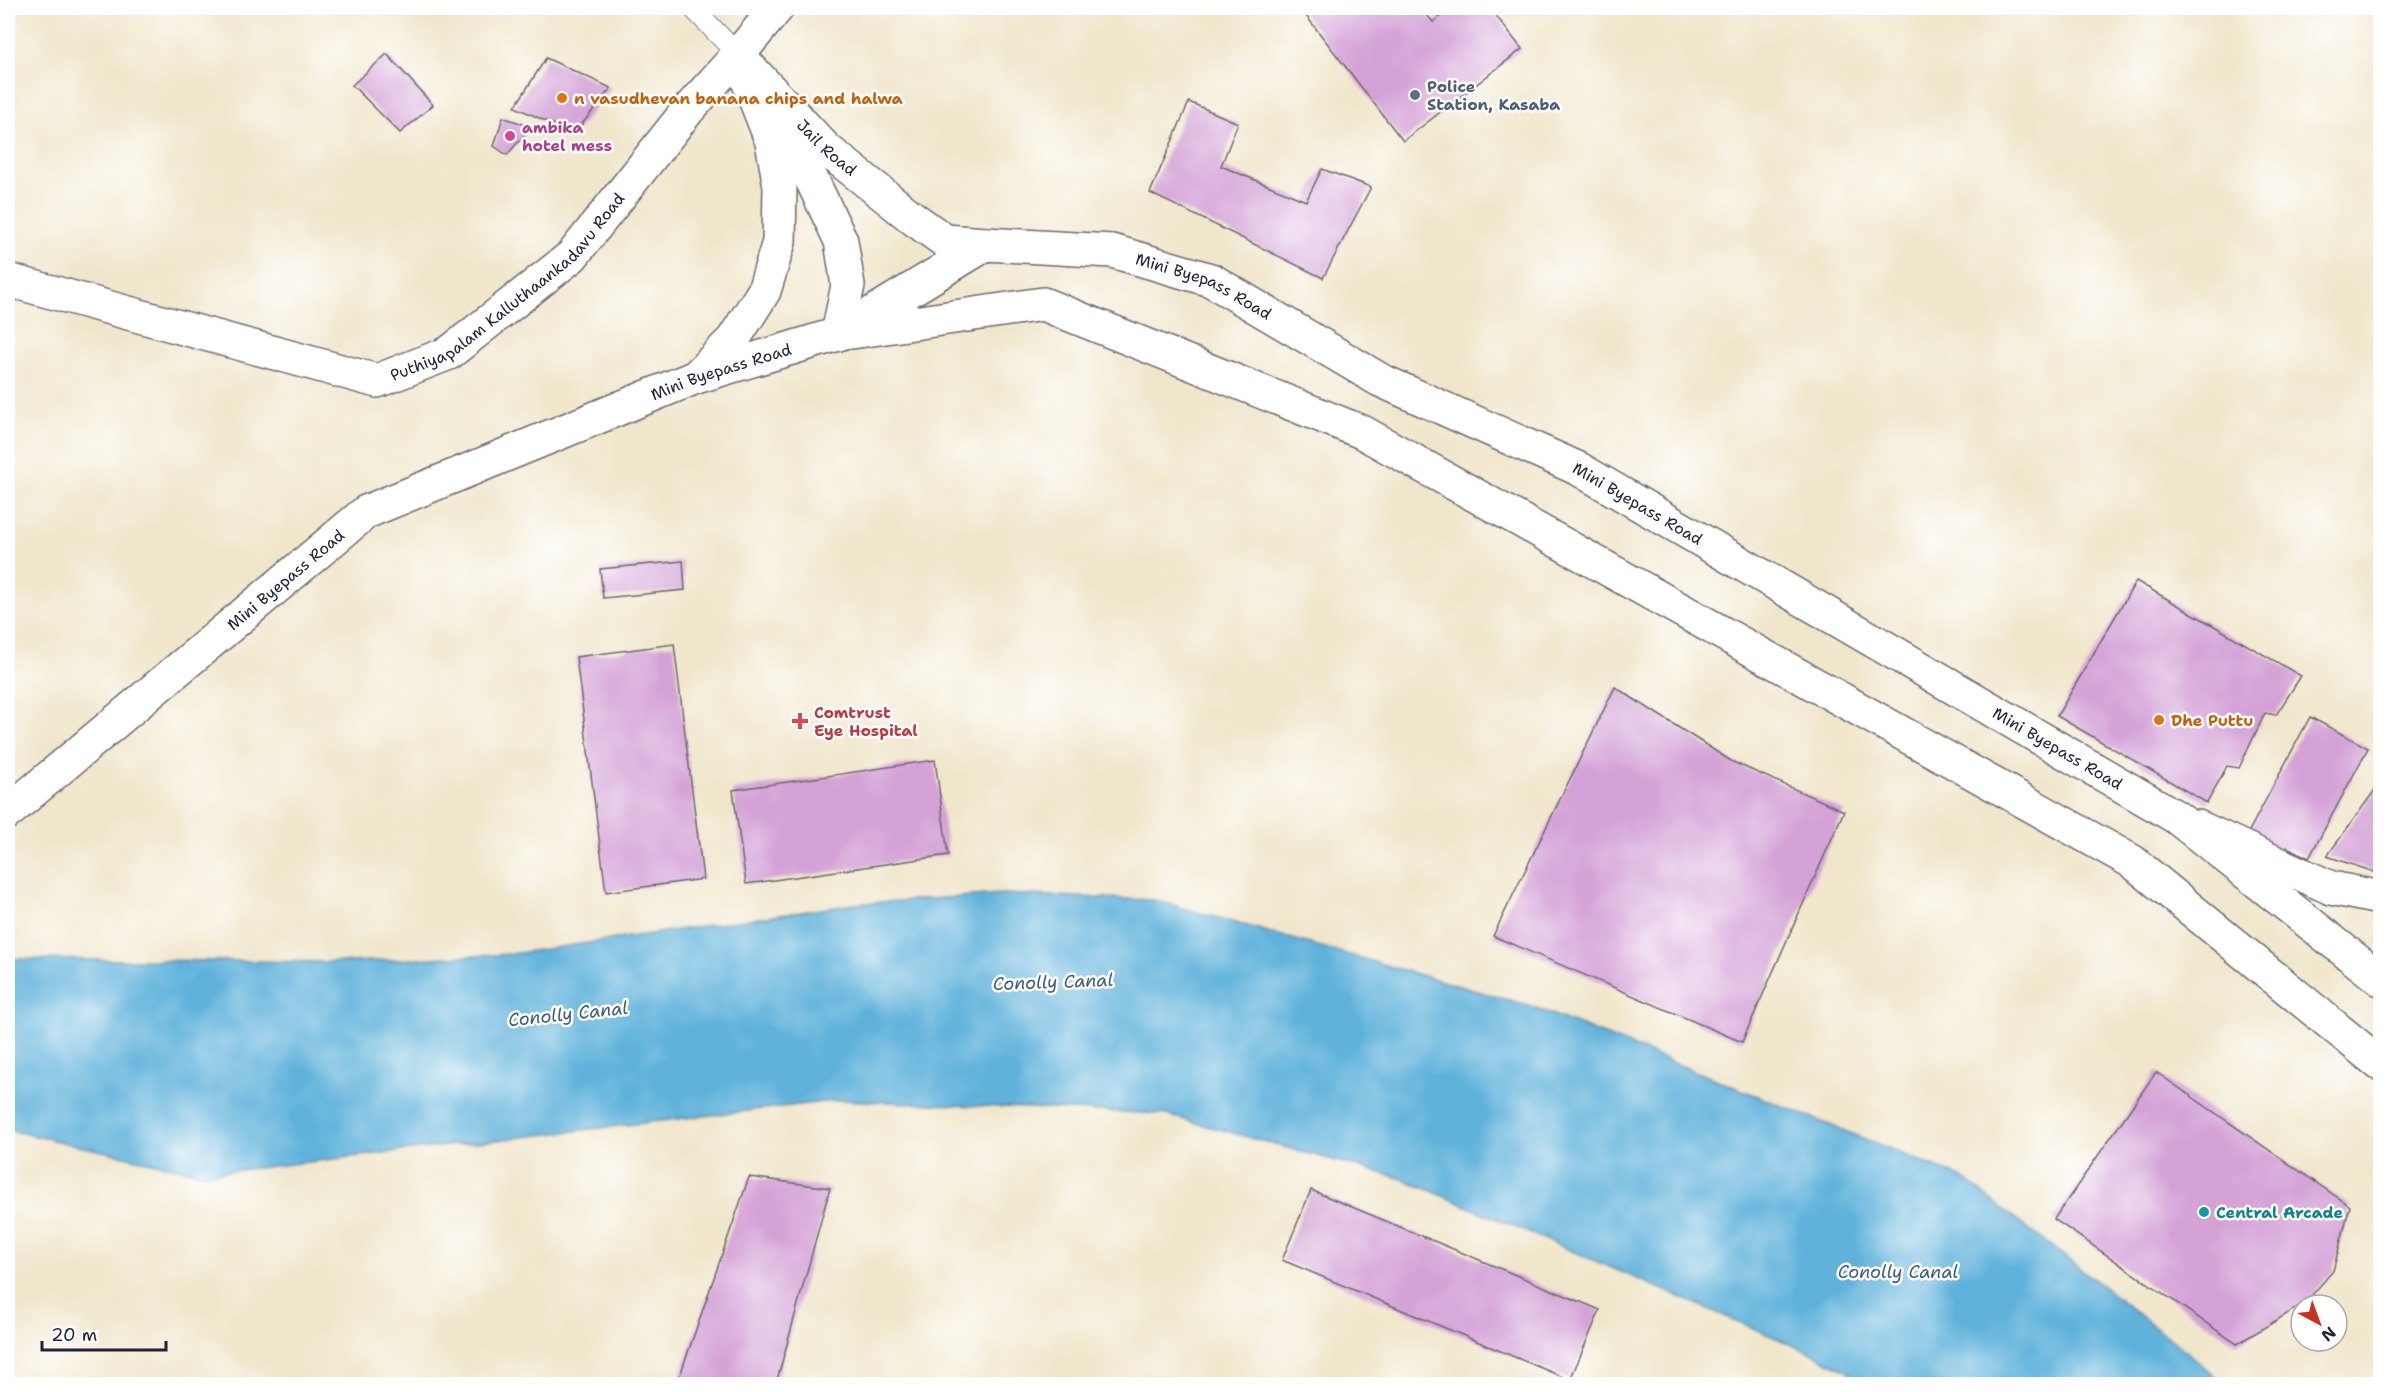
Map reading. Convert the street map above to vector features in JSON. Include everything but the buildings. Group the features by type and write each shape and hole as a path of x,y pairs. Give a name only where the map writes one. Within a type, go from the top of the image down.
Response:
{"main road":[{"path":"738,55 777,8"},
{"path":"738,55 800,155 841,241 848,285 838,334 1044,304 1362,432 2133,862 2380,1065"},
{"path":"696,377 733,340 764,291 779,242 780,186 772,142 738,55"},
{"name":"Jail Road","path":"738,55 826,149 914,219 945,241 986,244"},
{"name":"Puthiyapalam Kalluthaankadavu Road","path":"8,280 377,381 449,353 572,256 688,110 738,55"},
{"name":"Mini Byepass Road","path":"8,813 366,512 696,377 838,334 986,244 1112,251 1211,280 1380,380 1579,469 2176,817 2380,980"},
{"path":"2176,817 2331,888 2380,898"}],"lane":[{"path":"693,8 738,55"}],"water":[{"name":"Conolly Canal","path":"1002,894 1155,900 1534,1007 1963,1178 2185,1350 2222,1384 1871,1384 1818,1356 1403,1179 1163,1114 841,1100 204,1174 8,1130 8,959 349,962 512,954 855,904"}],"place":[{"name":"Police Station, Kasaba","path":"1415,95"},
{"name":"n vasudhevan banana chips and halwa","path":"562,98"},
{"name":"ambika hotel mess","path":"510,136"},
{"name":"Dhe Puttu","path":"2159,720"},
{"name":"Comtrust Eye Hospital","path":"800,721"},
{"name":"Central Arcade","path":"2204,1212"}]}
